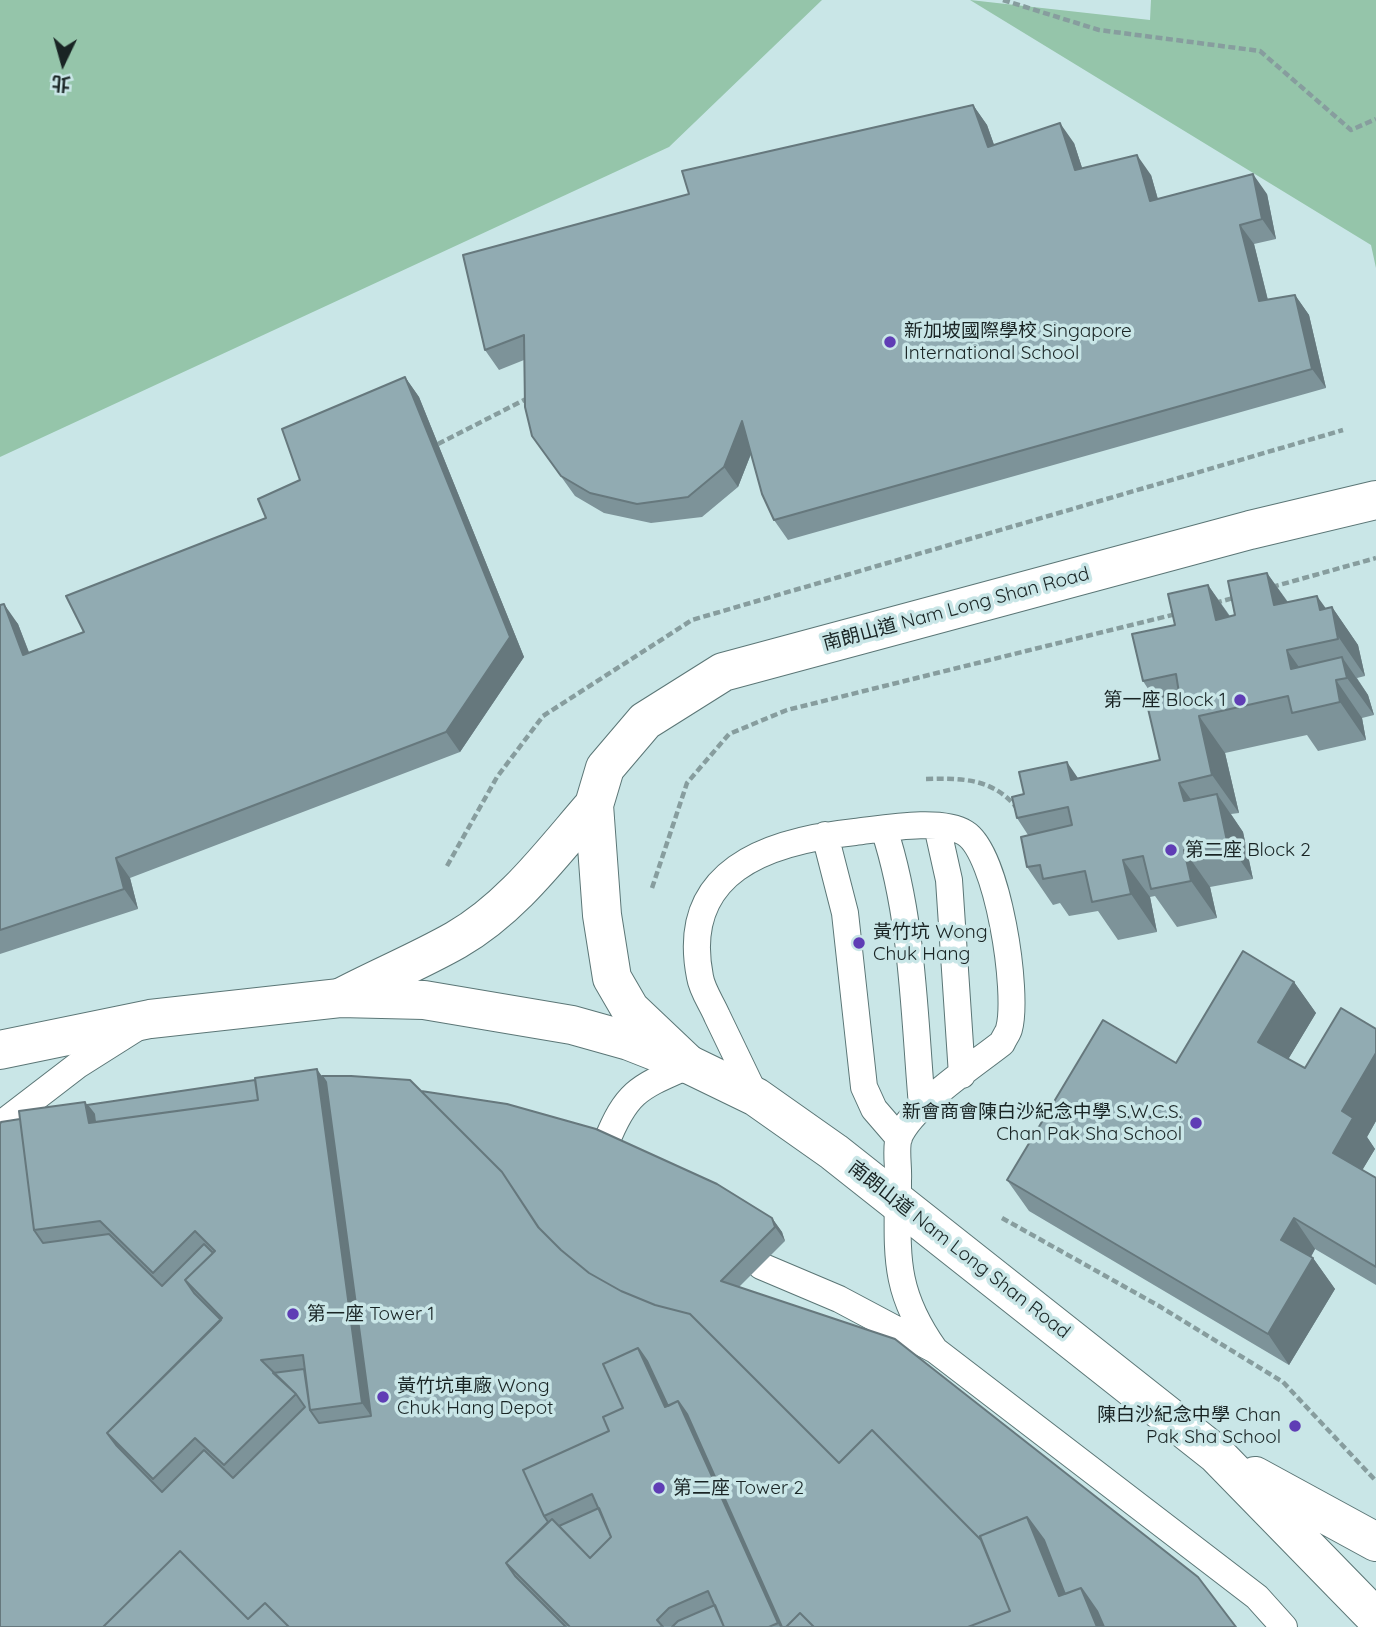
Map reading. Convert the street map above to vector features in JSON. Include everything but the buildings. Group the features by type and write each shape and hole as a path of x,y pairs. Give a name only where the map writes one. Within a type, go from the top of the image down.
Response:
{"street":[{"name":"南朗山道 Nam Long Shan Road","path":"690,1065 630,1009 612,978 602,915 594,805 605,768 645,721 723,672 1250,530 1376,500"},
{"name":"南朗山道 Nam Long Shan Road","path":"341,998 457,939 495,912 522,887 594,805"},
{"name":"南朗山道 Nam Long Shan Road","path":"341,998 424,1000 572,1025 629,1041 690,1065 756,1097 898,1200 1216,1454 1376,1618"},
{"path":"0,1050 150,1019 341,998"},
{"name":"南朗山道 Nam Long Shan Road","path":"1216,1454 1376,1542"}],"lane":[{"path":"937,826 949,880 962,1075"},
{"path":"756,1097 700,979 697,939 703,907 716,883 736,867 825,835 937,826 964,832 979,846 992,874 1002,913 1011,1007 1002,1042 922,1106 899,1138 898,1247 902,1288 914,1321 934,1350"},
{"path":"884,829 897,867 903,905 922,1106"},
{"path":"825,835 845,913 864,1087 874,1109 899,1138"},
{"path":"0,1125 78,1065 150,1019"},
{"path":"606,1143 618,1111 644,1085 690,1065"},
{"path":"761,1266 839,1299 934,1350 1257,1597 1284,1627"}],"path":[{"path":"1003,0 1099,30 1260,51 1351,130 1376,119"},
{"path":"438,444 538,393"},
{"path":"1260,591 1376,558"},
{"path":"1209,605 1247,594"},
{"path":"650,896 687,783 729,734 787,710 1106,634 1183,612"}],"green space":[{"path":"0,0 822,0 669,147 0,457"},
{"path":"970,0 1150,20 1151,0 1376,0 1376,268 1371,245"}],"place":[{"name":"新加坡國際學校 Singapore International School","path":"890,342"},
{"name":"第一座 Block 1","path":"1240,700"},
{"name":"第二座 Block 2","path":"1171,850"},
{"name":"黃竹坑 Wong Chuk Hang","path":"859,943"},
{"name":"新會商會陳白沙紀念中學 S.W.C.S. Chan Pak Sha School","path":"1196,1123"},
{"name":"第一座 Tower 1","path":"293,1314"},
{"name":"黃竹坑車廠 Wong Chuk Hang Depot","path":"383,1397"},
{"name":"陳白沙紀念中學 Chan Pak Sha School","path":"1295,1426"},
{"name":"第二座 Tower 2","path":"659,1488"}]}
